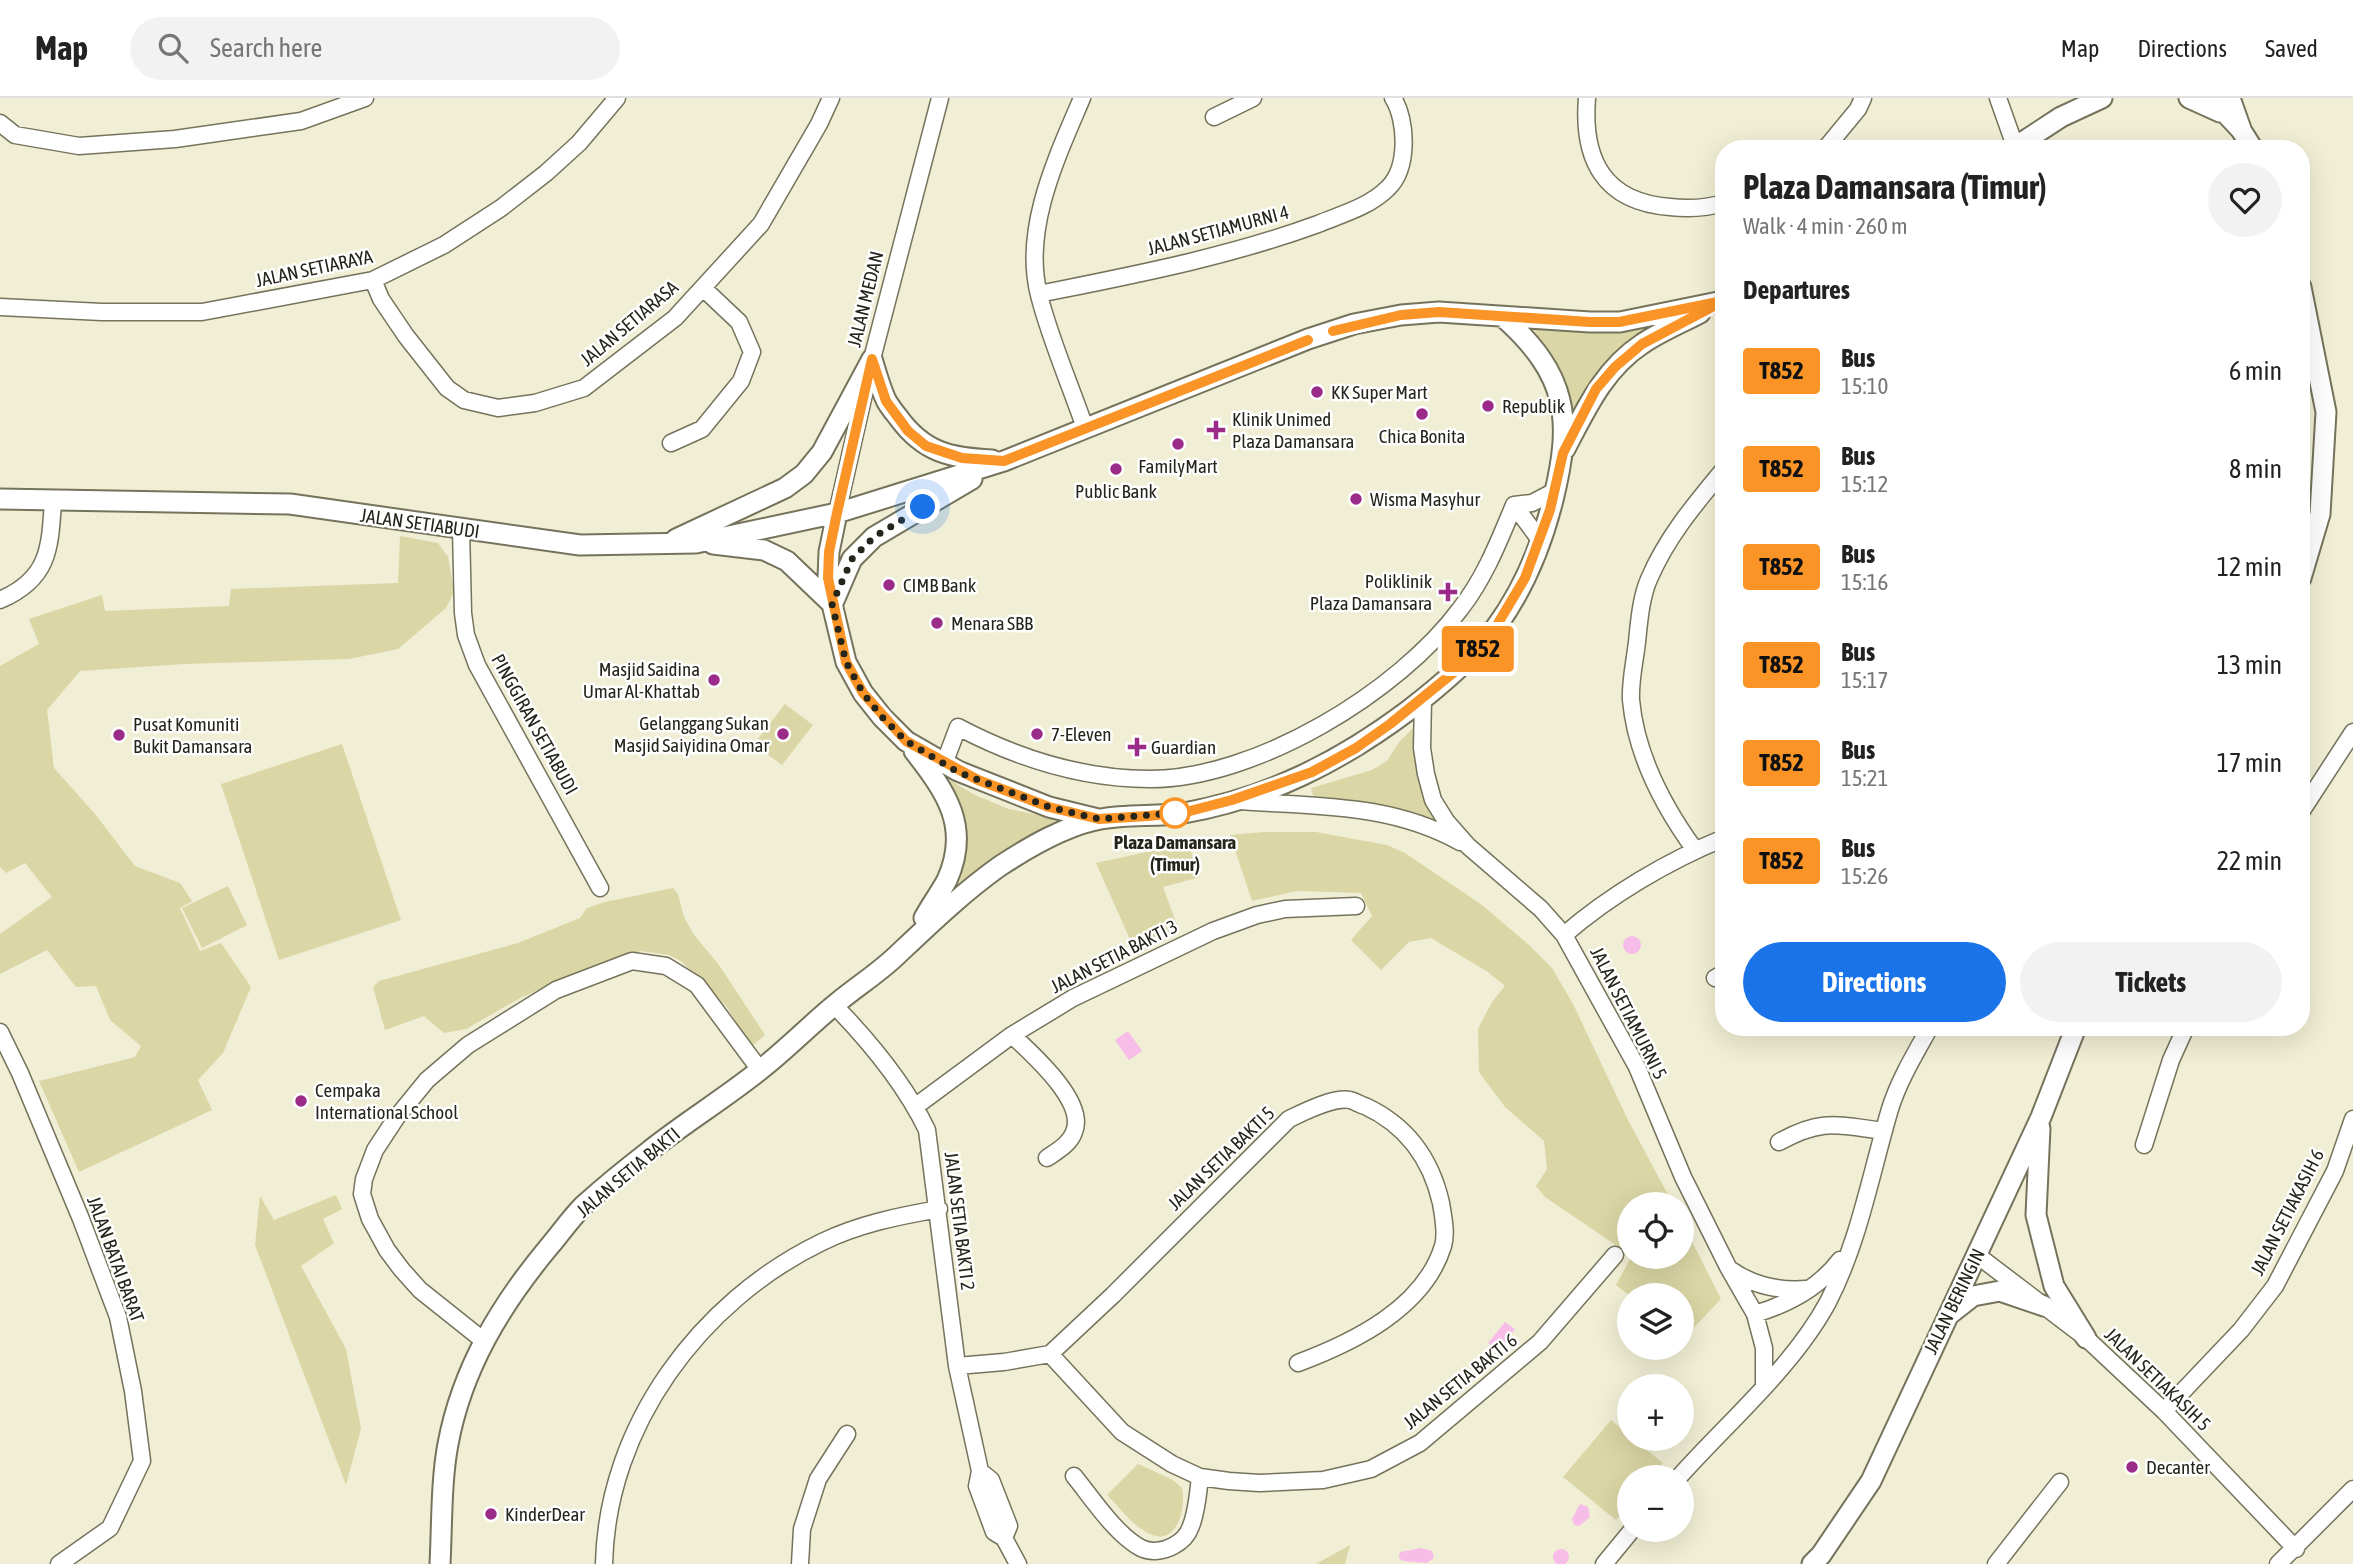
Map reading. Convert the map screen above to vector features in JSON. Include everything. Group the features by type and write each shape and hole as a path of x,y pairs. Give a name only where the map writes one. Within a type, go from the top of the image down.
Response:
{"street":[{"path":"0,122 15,135 79,146 175,139 301,121 365,98"},
{"name":"JALAN SETIARAYA","path":"0,307 102,312 202,312 373,280 444,245 501,208 579,143 618,98"},
{"name":"JALAN SETIARASA","path":"373,280 381,299 406,337 447,388 464,400 498,408 535,403 584,388 675,318 761,224 819,124 831,98"},
{"name":"JALAN MEDAN","path":"837,513 872,359 940,98"},
{"path":"1082,98 1064,139 1040,214 1035,265 1039,294 1085,428"},
{"path":"1214,117 1254,98"},
{"name":"JALAN SETIAMURNI 4","path":"1039,294 1158,269 1271,241 1362,207 1390,186 1405,152 1402,127 1392,98"},
{"path":"1587,98 1585,120 1590,152 1604,180 1625,197 1653,206 1684,209 1715,204"},
{"path":"1832,140 1858,109 1863,98"},
{"path":"1998,98 2011,140"},
{"path":"2061,117 2082,98"},
{"path":"2026,140 2061,117 2102,98"},
{"path":"2189,98 2230,103"},
{"path":"2211,98 2230,103"},
{"path":"2230,103 2247,140"},
{"path":"671,443 702,429 741,381 752,352 739,322 703,288"},
{"path":"696,542 764,550 787,561 832,604 852,559 874,537 1004,461 1354,324 1401,315 1439,312 1619,322 1715,303"},
{"path":"1563,453 1596,389 1615,367 1642,344 1715,305"},
{"path":"1099,819 1186,812 1232,800 1312,772 1356,748 1423,699 1464,664 1497,625 1525,578 1540,540 1555,491 1564,433 1556,388 1546,363 1529,340 1503,317"},
{"path":"2310,332 2326,412 2320,514 2310,548"},
{"path":"872,359 886,401 908,431 926,446 962,458 1004,461"},
{"path":"669,543 785,488 804,474 822,452 872,359"},
{"name":"JALAN SETIABUDI","path":"0,499 290,504 580,545 696,542 837,513 1004,461"},
{"path":"1695,850 1673,820 1656,788 1639,739 1631,699 1639,625 1647,582 1682,520 1715,480"},
{"path":"1514,505 1532,503 1555,491"},
{"path":"0,600 22,590 45,559 51,532 53,501"},
{"path":"1514,505 1540,540"},
{"path":"944,764 958,727 1014,752 1066,769 1142,779 1187,776 1216,770 1308,733 1383,687 1446,626 1471,594 1492,559 1514,505"},
{"name":"JALAN SETIA BAKTI","path":"837,513 829,552 828,578 846,662 863,693 932,774 955,815 958,837 948,877 914,937"},
{"name":"PINGGIRAN SETIABUDI","path":"461,529 463,613 477,665 600,888"},
{"name":"JALAN SETIAMURNI 5","path":"1423,699 1422,748 1433,800 1446,821 1468,846 1541,908 1564,935 1637,1067 1683,1177 1755,1314 1764,1348 1764,1385"},
{"path":"2310,798 2353,732"},
{"name":"JALAN SETIA BAKTI","path":"906,741 944,764 978,780 1026,799 1099,819"},
{"name":"JALAN SETIAMURNI 5","path":"1232,800 1377,812 1425,825 1468,846"},
{"name":"JALAN SETIA BAKTI","path":"440,1564 447,1446 461,1391 484,1341 514,1288 582,1207 648,1152 760,1070 834,1005 895,958 943,910 1001,865 1045,841 1099,819"},
{"path":"1564,935 1630,887 1715,842"},
{"name":"JALAN SETIA BAKTI 3","path":"916,1106 1012,1035 1073,998 1202,936 1257,915 1285,909 1356,906"},
{"path":"484,1341 420,1290 402,1270 370,1219 362,1194 364,1179 375,1150 396,1118 427,1080 468,1045 556,990 632,961 666,966 697,985 760,1070"},
{"name":"JALAN SETIA BAKTI 2","path":"834,1005 916,1106 928,1130 957,1366 980,1471 977,1486 994,1532 1004,1538 1018,1564"},
{"name":"JALAN BATAI BARAT","path":"0,1032 71,1195 118,1317 142,1461 110,1528 60,1564"},
{"path":"1012,1035 1046,1067 1067,1096 1075,1115 1075,1131 1066,1144 1047,1158"},
{"path":"1690,1465 1797,1350 1829,1300 1862,1213 1900,1082 1925,1036"},
{"name":"JALAN BERINGIN","path":"1812,1564 1821,1555 1871,1480 2041,1117 2072,1036"},
{"path":"2144,1145 2171,1060 2182,1036"},
{"name":"JALAN SETIA BAKTI 5","path":"1051,1354 1114,1295 1289,1119 1317,1106 1349,1100 1382,1114 1419,1148 1436,1181 1443,1216 1444,1243 1421,1286 1397,1309 1367,1332 1332,1350 1297,1363"},
{"path":"2041,1117 2036,1215 2054,1286 2087,1338"},
{"name":"JALAN SETIAKASIH 6","path":"2164,1411 2241,1330 2276,1286 2334,1171 2353,1119"},
{"path":"1779,1142 1804,1129 1823,1124 1884,1132"},
{"path":"604,1564 609,1516 632,1440 664,1381 695,1338 744,1292 788,1261 823,1242 860,1227 939,1209"},
{"path":"1755,1314 1791,1301 1809,1289 1834,1268 1849,1249"},
{"name":"JALAN SETIA BAKTI 6","path":"1051,1354 1122,1432 1171,1464 1200,1477 1259,1483 1323,1480 1371,1469 1420,1443 1540,1342 1615,1255"},
{"name":"JALAN SETIAKASIH 5","path":"1977,1255 2087,1338 2164,1411 2296,1549"},
{"path":"1728,1267 1745,1279 1766,1287 1809,1289"},
{"path":"1946,1317 1973,1296 2000,1290 2044,1306"},
{"path":"957,1366 1051,1354"},
{"path":"800,1564 802,1529 818,1479 846,1434"},
{"path":"1074,1476 1120,1530 1142,1549 1151,1551 1169,1548 1183,1539 1188,1532 1195,1511 1200,1477"},
{"path":"1996,1564 2060,1482"},
{"path":"2278,1564 2296,1549 2353,1489"},
{"path":"1604,1564 1622,1542"}],"shaded area":[{"path":"1527,323 1624,330 1651,326 1623,348 1573,415 1557,366"},
{"path":"400,536 438,543 448,557 454,592 446,608 398,649 349,659 184,664 80,671 47,710 54,768 95,814 135,866 180,883 192,901 180,908 200,951 221,943 251,987 223,1053 198,1080 212,1110 79,1172 39,1081 135,1057 141,1046 110,1020 96,986 76,987 47,950 0,974 0,934 52,897 25,863 6,873 0,867 0,666 39,644 29,619 102,595 105,611 229,606 231,589 398,583"},
{"name":"Gelanggang Sukan Masjid Saiyidina Omar","path":"785,704 813,725 782,765 754,744"},
{"path":"1420,721 1419,737 1452,834 1315,803 1311,788 1372,770 1387,761 1399,742"},
{"path":"342,744 401,920 279,960 221,784"},
{"path":"939,774 975,795 1009,809 1072,822 949,898 960,865 964,828 958,802"},
{"path":"1316,832 1387,845 1405,853 1482,905 1552,968 1573,1004 1628,1120 1667,1192 1617,1192 1617,1246 1545,1197 1536,1186 1547,1169 1544,1141 1505,1107 1479,1072 1478,1029 1492,1002 1505,986 1488,972 1431,938 1409,942 1381,970 1351,940 1372,916 1361,893 1297,891 1252,901 1230,835"},
{"path":"1188,843 1200,877 1163,887 1178,928 1133,946 1096,863"},
{"path":"228,886 247,925 202,948 182,908"},
{"path":"673,888 678,894 684,917 694,935 719,965 765,1035 752,1046 726,1006 681,961 669,955 641,951 522,997 466,1029 444,1033 424,1016 385,1030 373,987 379,981 518,943 580,918 587,908 605,902"},
{"path":"1632,936 1638,939 1641,945 1638,951 1632,954 1626,951 1623,945 1626,939"},
{"path":"1128,1031 1142,1051 1129,1060 1115,1040"},
{"path":"336,1195 342,1209 323,1219 334,1243 301,1266 346,1349 361,1429 346,1485 255,1245 260,1196 274,1220"},
{"path":"1694,1246 1721,1299 1694,1328 1694,1283 1617,1283 1625,1269 1694,1269"},
{"path":"1505,1322 1515,1329 1498,1351 1488,1343"},
{"path":"1611,1420 1617,1425 1617,1451 1648,1451 1663,1463 1617,1465 1616,1520 1563,1477"},
{"path":"1138,1464 1173,1480 1182,1488 1180,1518 1170,1533 1163,1536 1143,1530 1107,1495"},
{"path":"1580,1504 1588,1507 1590,1517 1579,1526 1574,1525 1572,1519"},
{"path":"1350,1545 1345,1564 1316,1564"},
{"path":"1421,1548 1432,1551 1434,1558 1427,1563 1403,1561 1399,1558 1400,1552"},
{"path":"1558,1549 1564,1549 1569,1557 1567,1563 1558,1565 1553,1560 1553,1554"}],"bus line":[{"name":"T852","path":"1333,331 1401,315 1439,312 1619,322 1715,303"},
{"name":"T852","path":"1308,340 1004,461 962,458 926,446 908,431 886,401 872,359 829,552 828,578 846,662 863,693 882,717 906,741 958,772 1049,807 1099,819 1186,812 1304,776 1356,748 1390,724 1464,664 1482,645 1513,601 1525,578 1550,510 1563,453 1596,389 1615,367 1642,344 1715,305"}],"place":[{"name":"KK Super Mart","path":"1317,392"},
{"name":"Republik","path":"1488,406"},
{"name":"Chica Bonita","path":"1422,414"},
{"name":"Klinik Unimed Plaza Damansara","path":"1216,430"},
{"name":"FamilyMart","path":"1178,444"},
{"name":"Public Bank","path":"1116,469"},
{"name":"Wisma Masyhur","path":"1356,499"},
{"name":"CIMB Bank","path":"889,585"},
{"name":"Poliklinik Plaza Damansara","path":"1448,592"},
{"name":"Menara SBB","path":"937,623"},
{"name":"Masjid Saidina Umar Al-Khattab","path":"714,680"},
{"name":"Gelanggang Sukan Masjid Saiyidina Omar","path":"783,734"},
{"name":"7-Eleven","path":"1037,734"},
{"name":"Pusat Komuniti Bukit Damansara","path":"119,735"},
{"name":"Guardian","path":"1137,747"},
{"name":"Plaza Damansara (Timur)","path":"1175,813"},
{"name":"Cempaka International School","path":"301,1101"},
{"name":"Decanter","path":"2132,1467"},
{"name":"KinderDear","path":"491,1514"}],"route":[{"path":"923,507 874,537 852,559 832,604 846,662 863,693 882,717 906,741 958,772 1049,807 1099,819 1175,813"}]}
